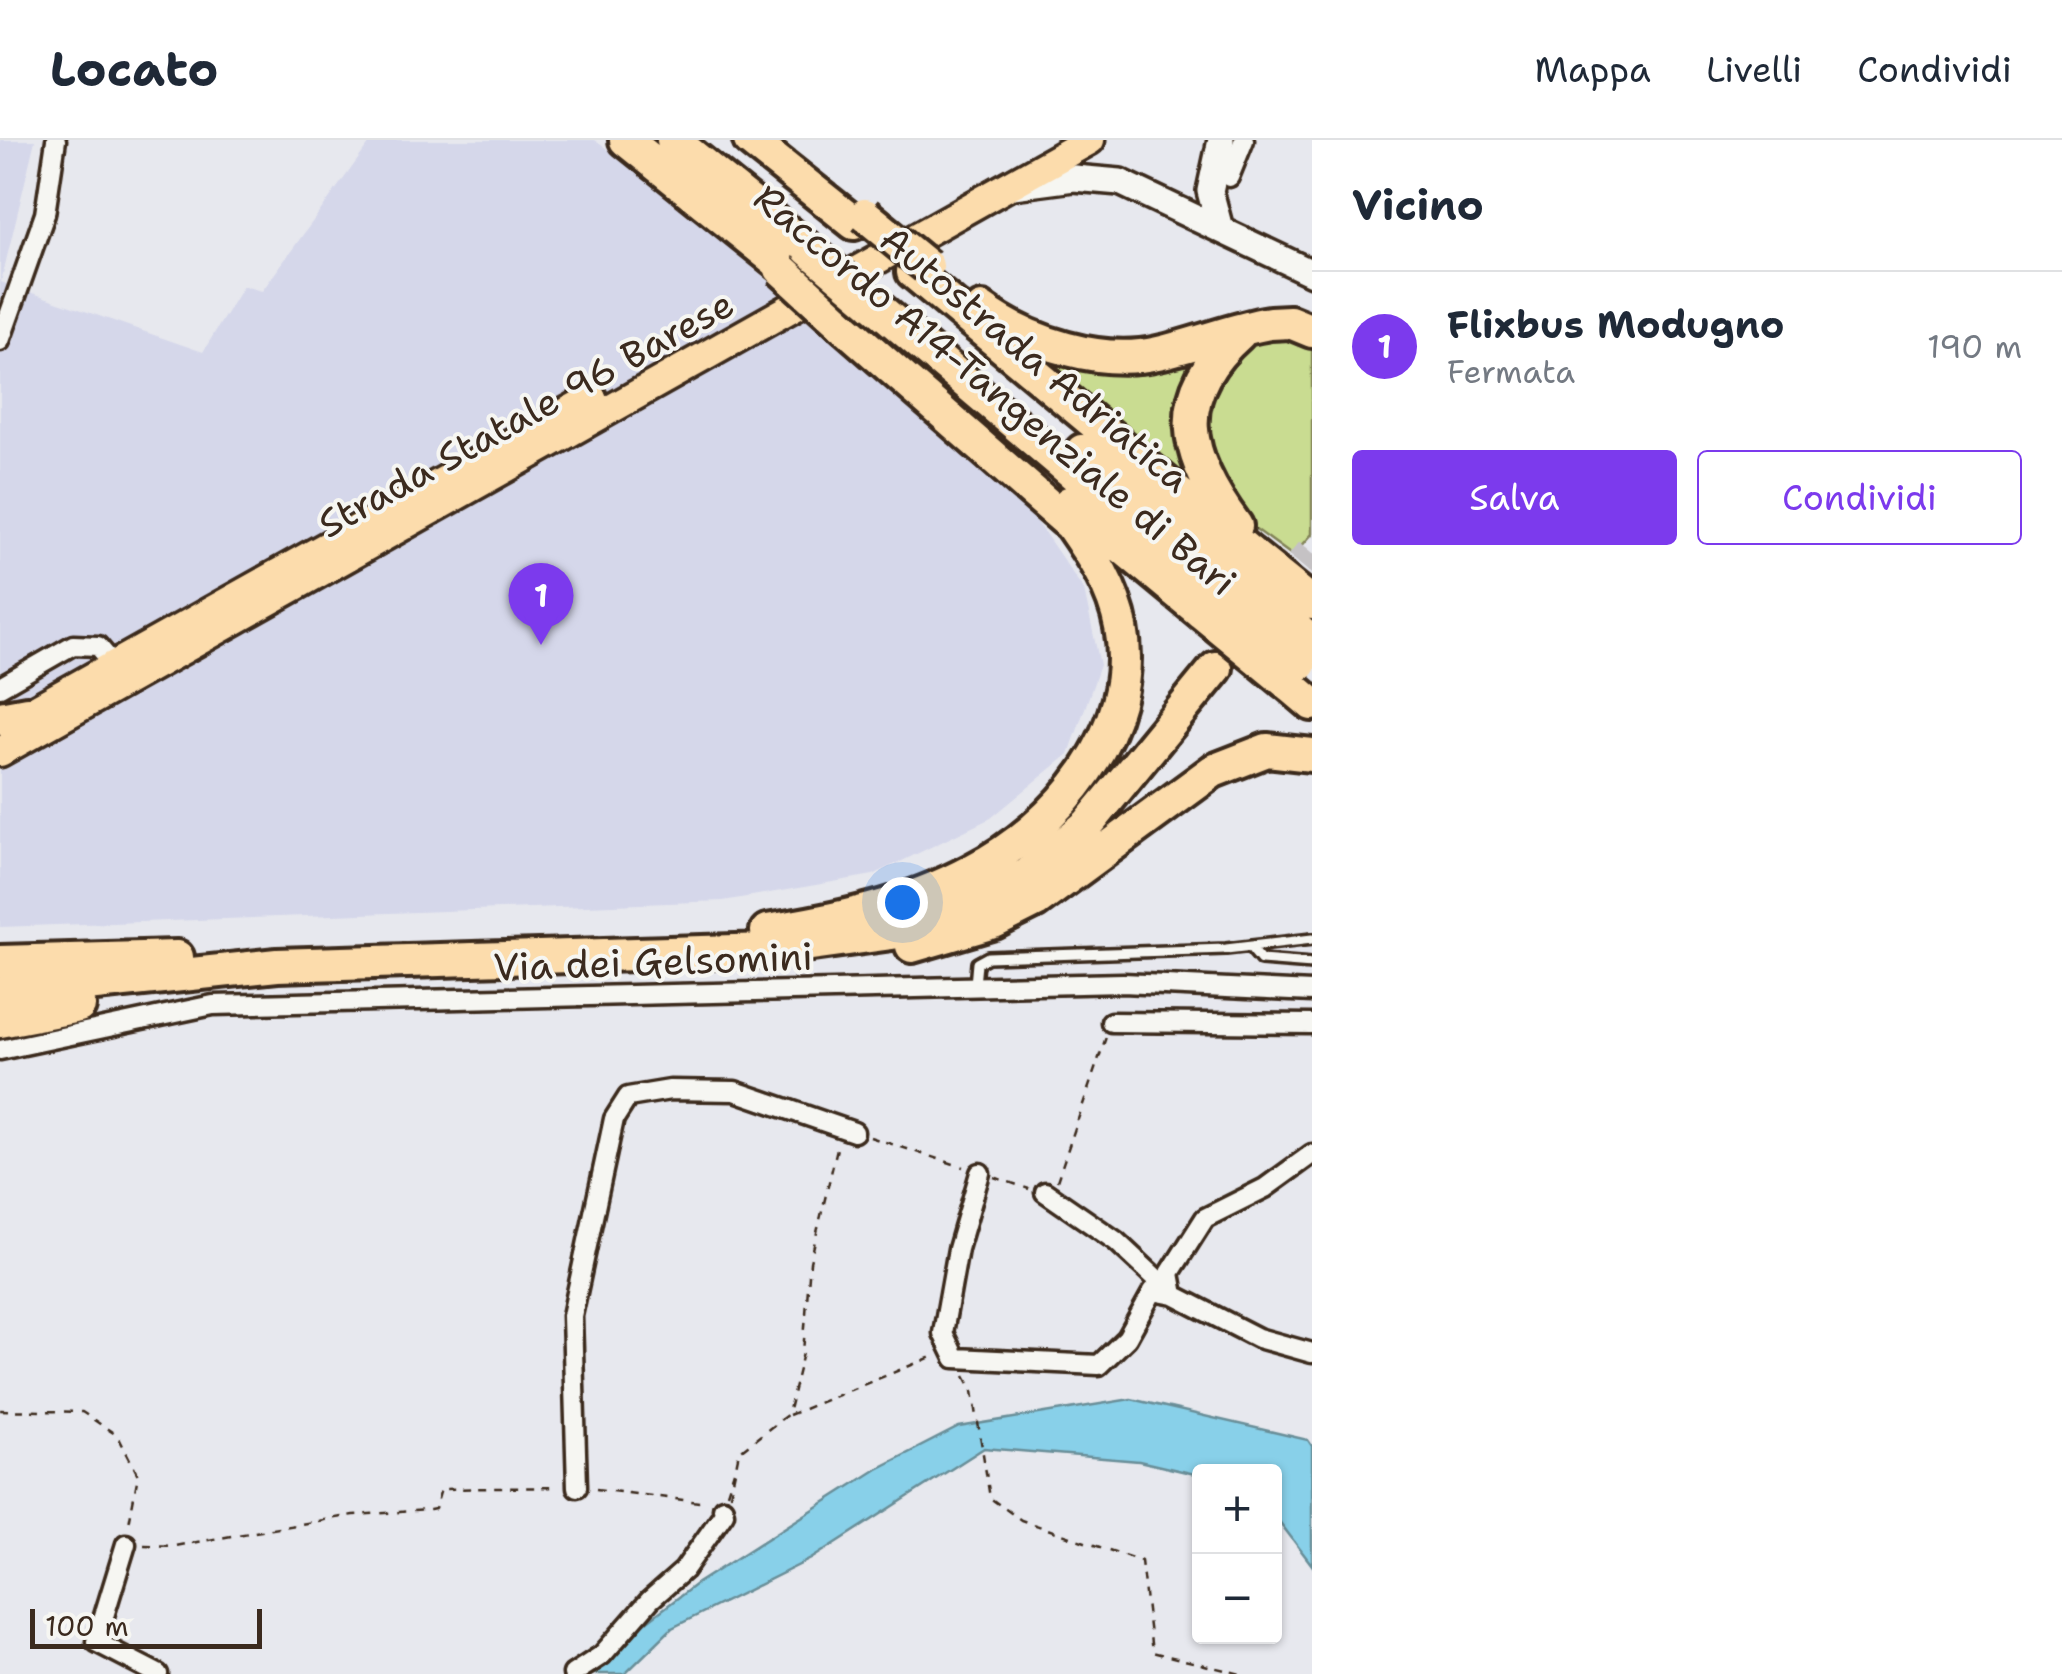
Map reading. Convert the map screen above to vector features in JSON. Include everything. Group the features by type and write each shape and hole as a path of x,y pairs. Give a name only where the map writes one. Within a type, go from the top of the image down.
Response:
{"highway":[{"name":"Raccordo A14-Tangenziale di Bari","path":"626,140 732,224 820,243"},
{"name":"Autostrada Adriatica","path":"673,140 820,243"},
{"name":"Autostrada Adriatica","path":"705,140 881,295 1229,577 1302,666"},
{"name":"Raccordo A14-Tangenziale di Bari","path":"753,140 820,243 881,295 1229,577 1312,602"},
{"path":"671,954 729,937 881,907 972,872 1050,813 1106,741 1120,702 1122,630 1094,558 881,295 820,243"},
{"path":"881,295 991,315 1065,348 1122,356 1156,354 1247,326 1290,322 1312,331"},
{"path":"1229,577 1190,423 1195,388 1212,358 1247,326"},
{"path":"1302,666 1312,704"},
{"path":"793,949 865,939 920,924 1027,875 1088,824 1216,668"},
{"path":"0,994 276,965 793,949 876,952 922,945 994,922 1066,880 1213,771 1267,750 1312,756"},
{"path":"0,962 176,956 276,965"},
{"path":"0,1021 157,991 221,969"}],"main road":[{"name":"Strada Statale 96 Barese","path":"9,720 114,666 1050,140"},
{"name":"Strada Statale 96 Barese","path":"0,752 1090,140"},
{"path":"1220,229 1210,191 1224,151"},
{"path":"1004,188 1074,178 1120,182 1312,272"}],"street":[{"path":"0,341 45,214 56,140"},
{"path":"1229,177 1224,151 1244,140"},
{"path":"0,687 72,645 98,646 114,666"},
{"name":"Via dei Gelsomini","path":"0,1050 213,1004 498,1001 1123,983 1312,992"},
{"path":"1111,1022 1312,1024"},
{"path":"577,1487 572,1316 614,1119 628,1097 670,1090 734,1091 854,1132"},
{"path":"1174,1294 1170,1273 1205,1218 1265,1188 1312,1154"},
{"path":"980,1173 958,1249 943,1332 956,1358 1099,1365 1127,1338 1154,1291 1174,1294"},
{"path":"1044,1192 1116,1240 1174,1294 1258,1338 1312,1353"},
{"path":"573,1674 602,1655 650,1600 684,1570 724,1514 721,1505"},
{"path":"126,1544 96,1642 158,1674"}],"lane":[{"path":"975,985 976,963 988,957 1250,947 1312,939"},
{"path":"1250,947 1261,960 1312,964"}],"path":[{"path":"787,1416 803,1353 810,1262 839,1141 854,1132 1044,1192 1058,1180 1111,1022"},
{"path":"0,1410 82,1412 118,1436 138,1475 126,1544 174,1546 353,1515 435,1509 441,1489 577,1487 721,1505 734,1489 734,1470 740,1452 787,1416 951,1350 973,1391 990,1498 1022,1520 1142,1561 1152,1652 1241,1674"}],"shaded area":[{"path":"0,140 35,140 1,282 203,352 243,286 262,291 372,140 594,140 639,171 1015,490 1084,590 1100,665 1069,754 991,818 873,875 723,901 0,927"}],"green space":[{"path":"1268,331 1312,343 1312,534 1293,556 1242,519 1221,494 1198,406 1207,377"},
{"path":"1027,345 1190,361 1179,390 1178,418 1192,476 1187,480 1036,359"}],"water":[{"path":"1131,1399 1308,1440 1312,1446 1312,1565 1282,1525 1282,1464 1192,1464 1192,1473 1139,1461 984,1448 811,1559 672,1628 625,1674 578,1674 696,1584 877,1469 959,1427"}],"tunnel":[{"path":"1270,602 1312,552"}],"place":[{"name":"Flixbus Modugno","path":"541,645"}]}
